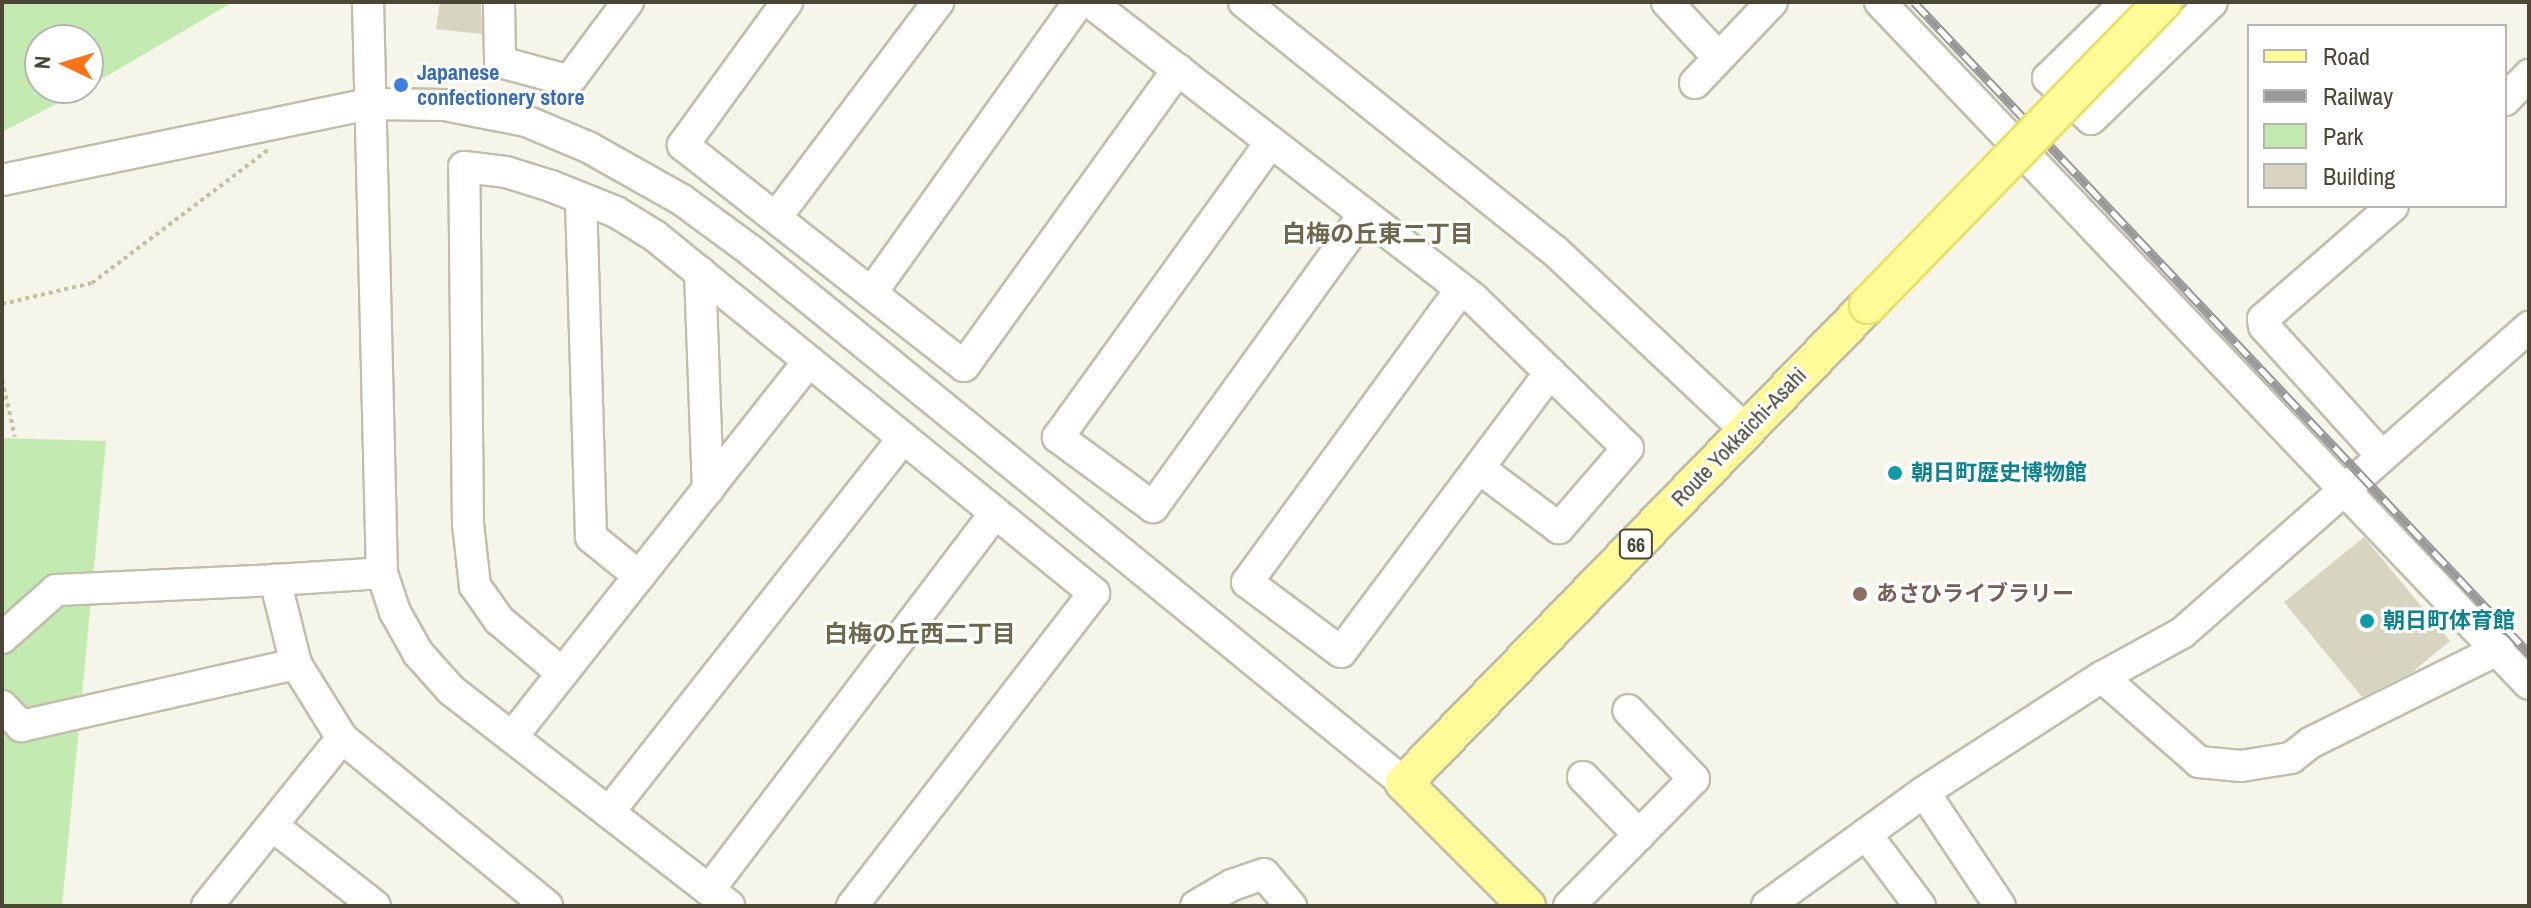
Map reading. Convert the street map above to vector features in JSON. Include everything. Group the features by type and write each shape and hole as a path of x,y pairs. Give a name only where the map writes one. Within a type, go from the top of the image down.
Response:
{"main road":[{"name":"Route Yokkaichi-Asahi","path":"1404,783 2163,2"},
{"path":"1404,783 1527,906"}],"street":[{"path":"368,2 382,573 395,612 418,653 451,690 719,898 995,513"},
{"path":"499,2 500,62 563,79 572,77 624,4"},
{"path":"787,2 683,145 964,366 1178,69"},
{"path":"777,216 938,2"},
{"path":"872,292 1079,2"},
{"path":"1090,2 1461,289 1628,448 1559,528 1480,469"},
{"path":"1244,2 1554,250 1746,430"},
{"path":"1667,2 1718,57"},
{"path":"1695,83 1772,2"},
{"path":"1880,2 2529,684"},
{"path":"2126,2 2048,78 2091,119 2212,2"},
{"path":"2507,98 2529,75"},
{"path":"2,180 370,104 445,105 526,121 588,147 682,200 1090,524 1404,783"},
{"path":"1271,142 1058,437 1153,507 1364,214"},
{"path":"562,673 499,620 475,586 468,524 464,167 506,172 616,212 700,272 1094,593 852,906"},
{"path":"581,199 591,537 639,576"},
{"path":"2381,455 2264,326 2263,319 2391,208"},
{"path":"700,272 708,490"},
{"path":"1461,289 1247,582 1341,652 1550,373"},
{"path":"1779,902 1924,792 2102,677 2182,633 2347,491 2381,455 2529,327"},
{"path":"512,737 809,361"},
{"path":"609,812 903,438"},
{"path":"2,638 56,590 382,573"},
{"path":"275,580 296,664 342,738 547,906"},
{"path":"2102,677 2199,762 2241,766 2291,758 2310,743 2499,649"},
{"path":"2,706 21,726 296,664"},
{"path":"1569,906 1694,779 1628,710"},
{"path":"207,906 274,827 342,738"},
{"path":"1583,777 1639,835"},
{"path":"1924,792 2000,906"},
{"path":"274,827 365,903"},
{"path":"1866,834 1920,906"},
{"path":"1196,906 1232,885 1264,874 1291,906"}],"path":[{"path":"2,304 92,283 273,146"},
{"path":"2,380 15,437"}],"green space":[{"path":"2,2 233,2 104,78 104,24 24,24 24,104 56,104 2,132"},
{"path":"2,438 106,441 62,906 2,906"}],"building":[{"path":"440,2 481,3 482,34 436,29"},
{"name":"朝日町体育館","path":"2364,537 2450,641 2411,673 2362,697 2284,602"}],"railway":[{"path":"1914,2 2529,653"}],"place":[{"name":"Japanese confectionery store","path":"401,85"},
{"name":"朝日町歴史博物館","path":"1895,473"},
{"name":"あさひライブラリー","path":"1860,594"},
{"name":"朝日町体育館","path":"2367,621"}],"district":[{"name":"白梅の丘東二丁目","path":"1378,234"},
{"name":"白梅の丘西二丁目","path":"920,634"}]}
